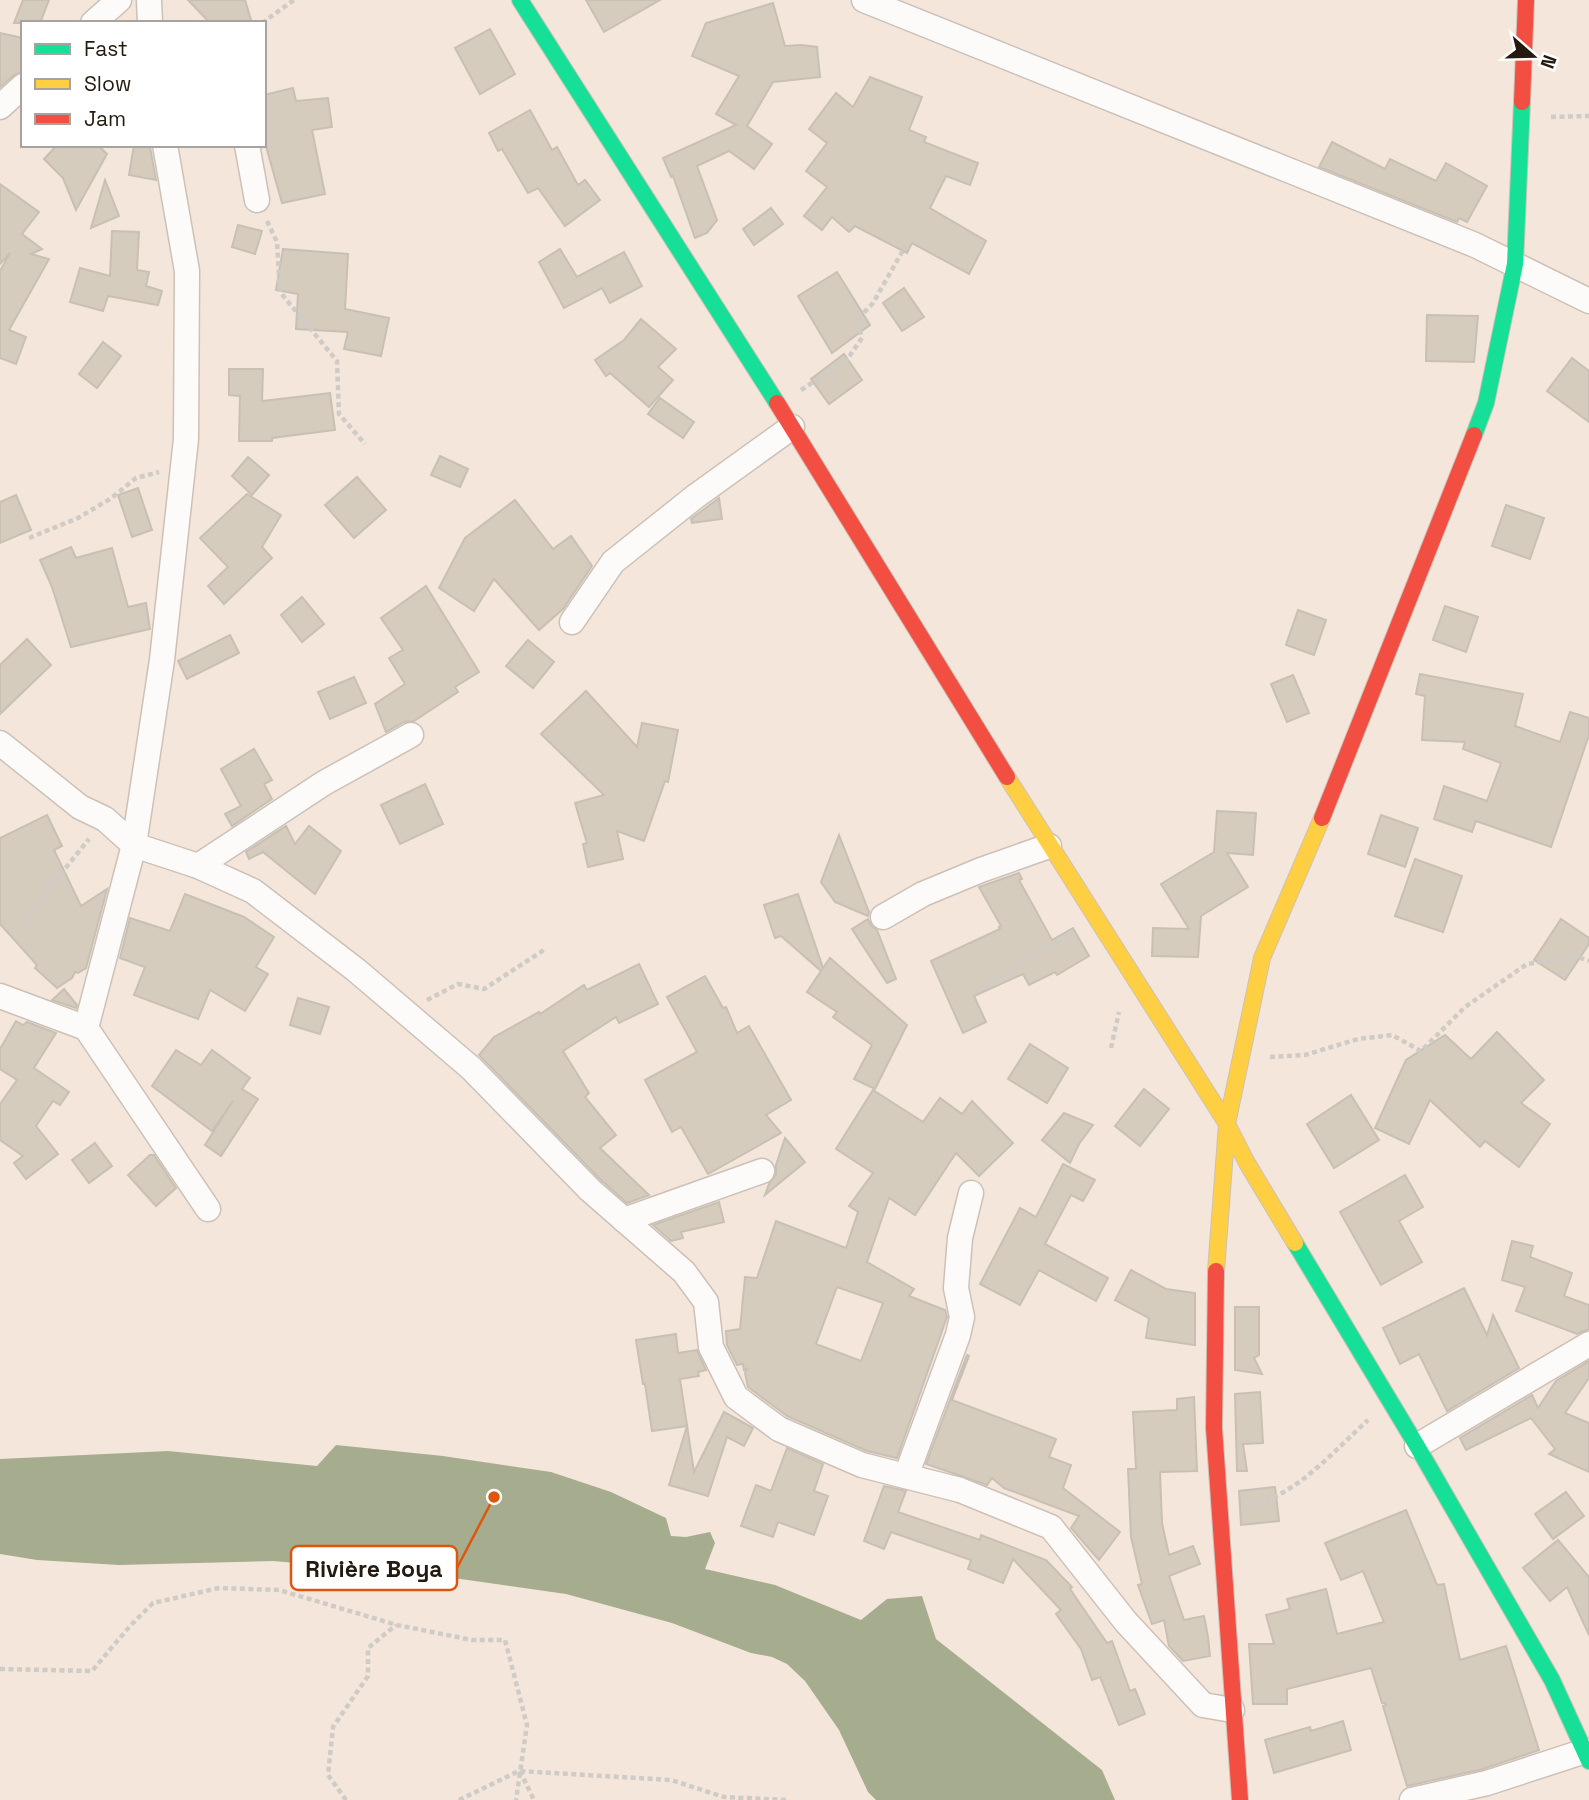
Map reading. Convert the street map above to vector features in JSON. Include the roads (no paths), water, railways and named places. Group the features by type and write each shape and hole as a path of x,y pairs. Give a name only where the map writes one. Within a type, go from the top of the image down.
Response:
{"street":[{"path":"95,21 118,0"},
{"path":"520,0 777,403 1049,846 1227,1124 1247,1163 1552,1679 1587,1756 1412,1800"},
{"path":"864,0 1475,245 1589,301"},
{"path":"1240,1800 1214,1428 1216,1251 1227,1124 1262,958 1310,848 1486,403 1515,264 1526,0"},
{"path":"0,107 21,88"},
{"path":"86,1028 134,845 162,660 186,439 187,271 164,147"},
{"path":"247,147 257,200"},
{"path":"572,622 613,562 696,496 792,428"},
{"path":"198,866 324,783 411,734"},
{"path":"0,743 80,807 105,820 134,845 198,866 253,891 356,970 471,1068 590,1190 684,1272 706,1302 711,1347 736,1398 779,1429 862,1465 960,1490 1051,1527 1126,1622 1203,1705 1232,1710"},
{"path":"883,917 923,894 1049,846"},
{"path":"0,996 86,1028 208,1209"},
{"path":"624,1220 762,1171"},
{"path":"906,1476 958,1335 962,1317 956,1289 960,1238 971,1192"},
{"path":"1417,1447 1589,1344"}],"place":[{"name":"Rivière Boya","path":"494,1497"}]}
